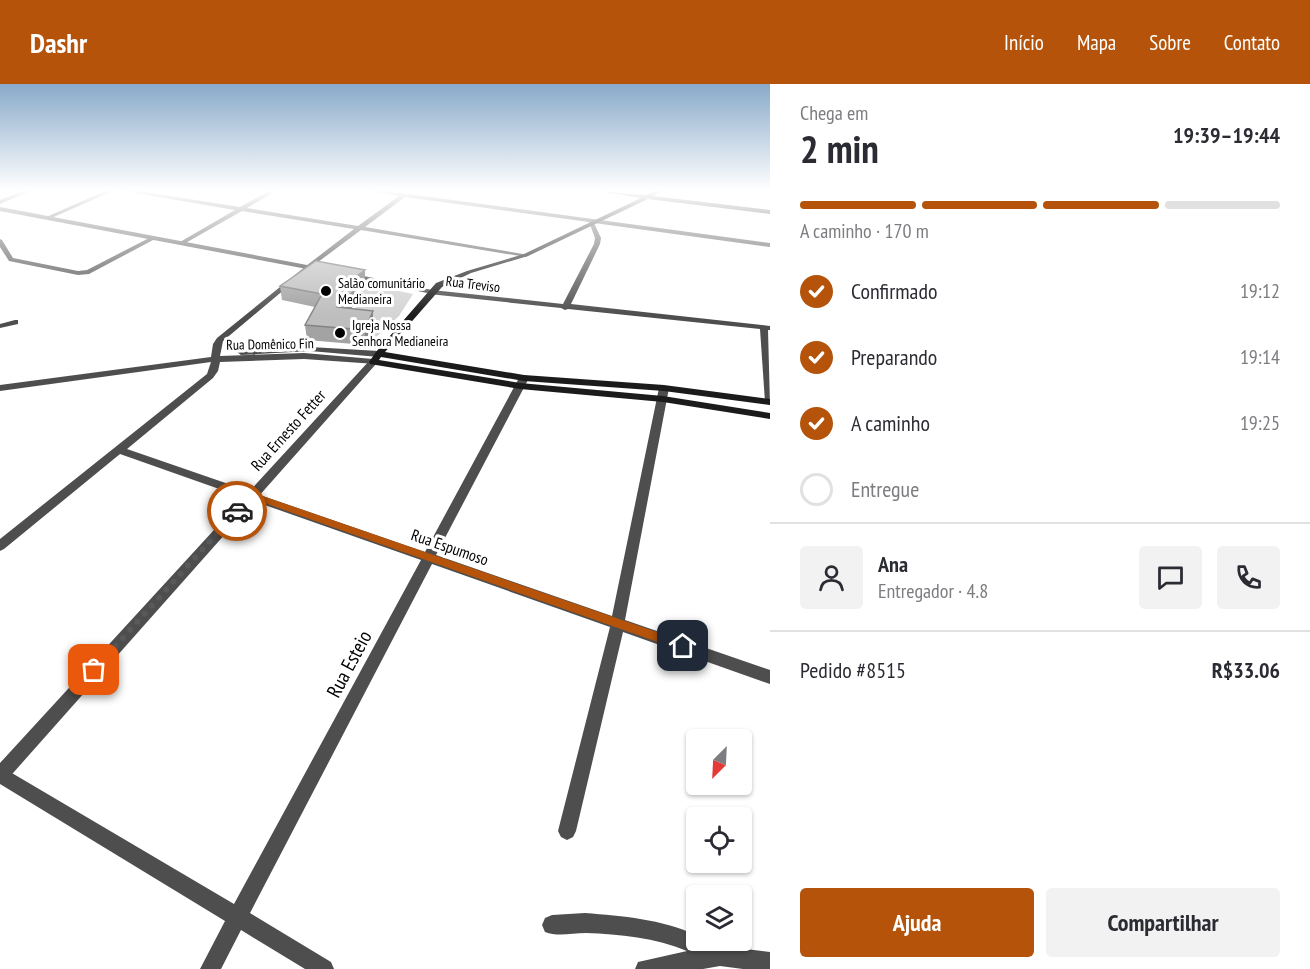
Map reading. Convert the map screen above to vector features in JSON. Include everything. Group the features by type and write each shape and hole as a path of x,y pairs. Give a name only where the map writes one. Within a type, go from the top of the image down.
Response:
{"main road":[{"name":"Rua Ernesto Fetter","path":"376,358 432,292 451,279 526,255 571,232"},
{"name":"Rua Domênico Fin","path":"376,358 522,382 770,402"},
{"name":"Rua Domênico Fin","path":"664,393 770,416"}],"street":[{"path":"123,232 330,272"},
{"path":"182,243 201,232"},
{"path":"0,546 210,376 217,359 215,348 220,340 308,267 354,232"},
{"path":"386,232 526,255"},
{"path":"565,308 597,244 596,232"},
{"path":"675,232 770,244"},
{"path":"0,241 8,261 78,273 89,272 153,238"},
{"name":"Rua Treviso","path":"341,274 432,292 767,328"},
{"path":"0,326 15,322"},
{"path":"767,328 770,402"},
{"name":"Rua Domênico Fin","path":"0,388 217,359 304,356 376,358"},
{"name":"Rua Ernesto Fetter","path":"0,775 376,358"},
{"name":"Rua Esteio","path":"210,969 522,382"},
{"path":"567,831 618,623 664,393"},
{"name":"Rua Espumoso","path":"119,450 770,677"},
{"path":"0,775 324,969"},
{"path":"552,925 585,923 634,927 682,939 720,956"},
{"path":"645,969 720,956 770,962"}],"shaded area":[{"path":"365,284 413,294 399,316 371,342 307,340 310,314 317,309 347,316 361,302 348,297"}],"building":[{"path":"316,261 365,270 347,283 358,287 337,307 373,311 365,330 305,325 322,294 280,286"}],"way so far":[{"path":"94,670 237,511"}],"place":[{"name":"Salão comunitário Medianeira","path":"326,291"},
{"name":"Igreja Nossa Senhora Medianeira","path":"340,333"}],"route":[{"path":"237,511 251,495 683,646"}]}
